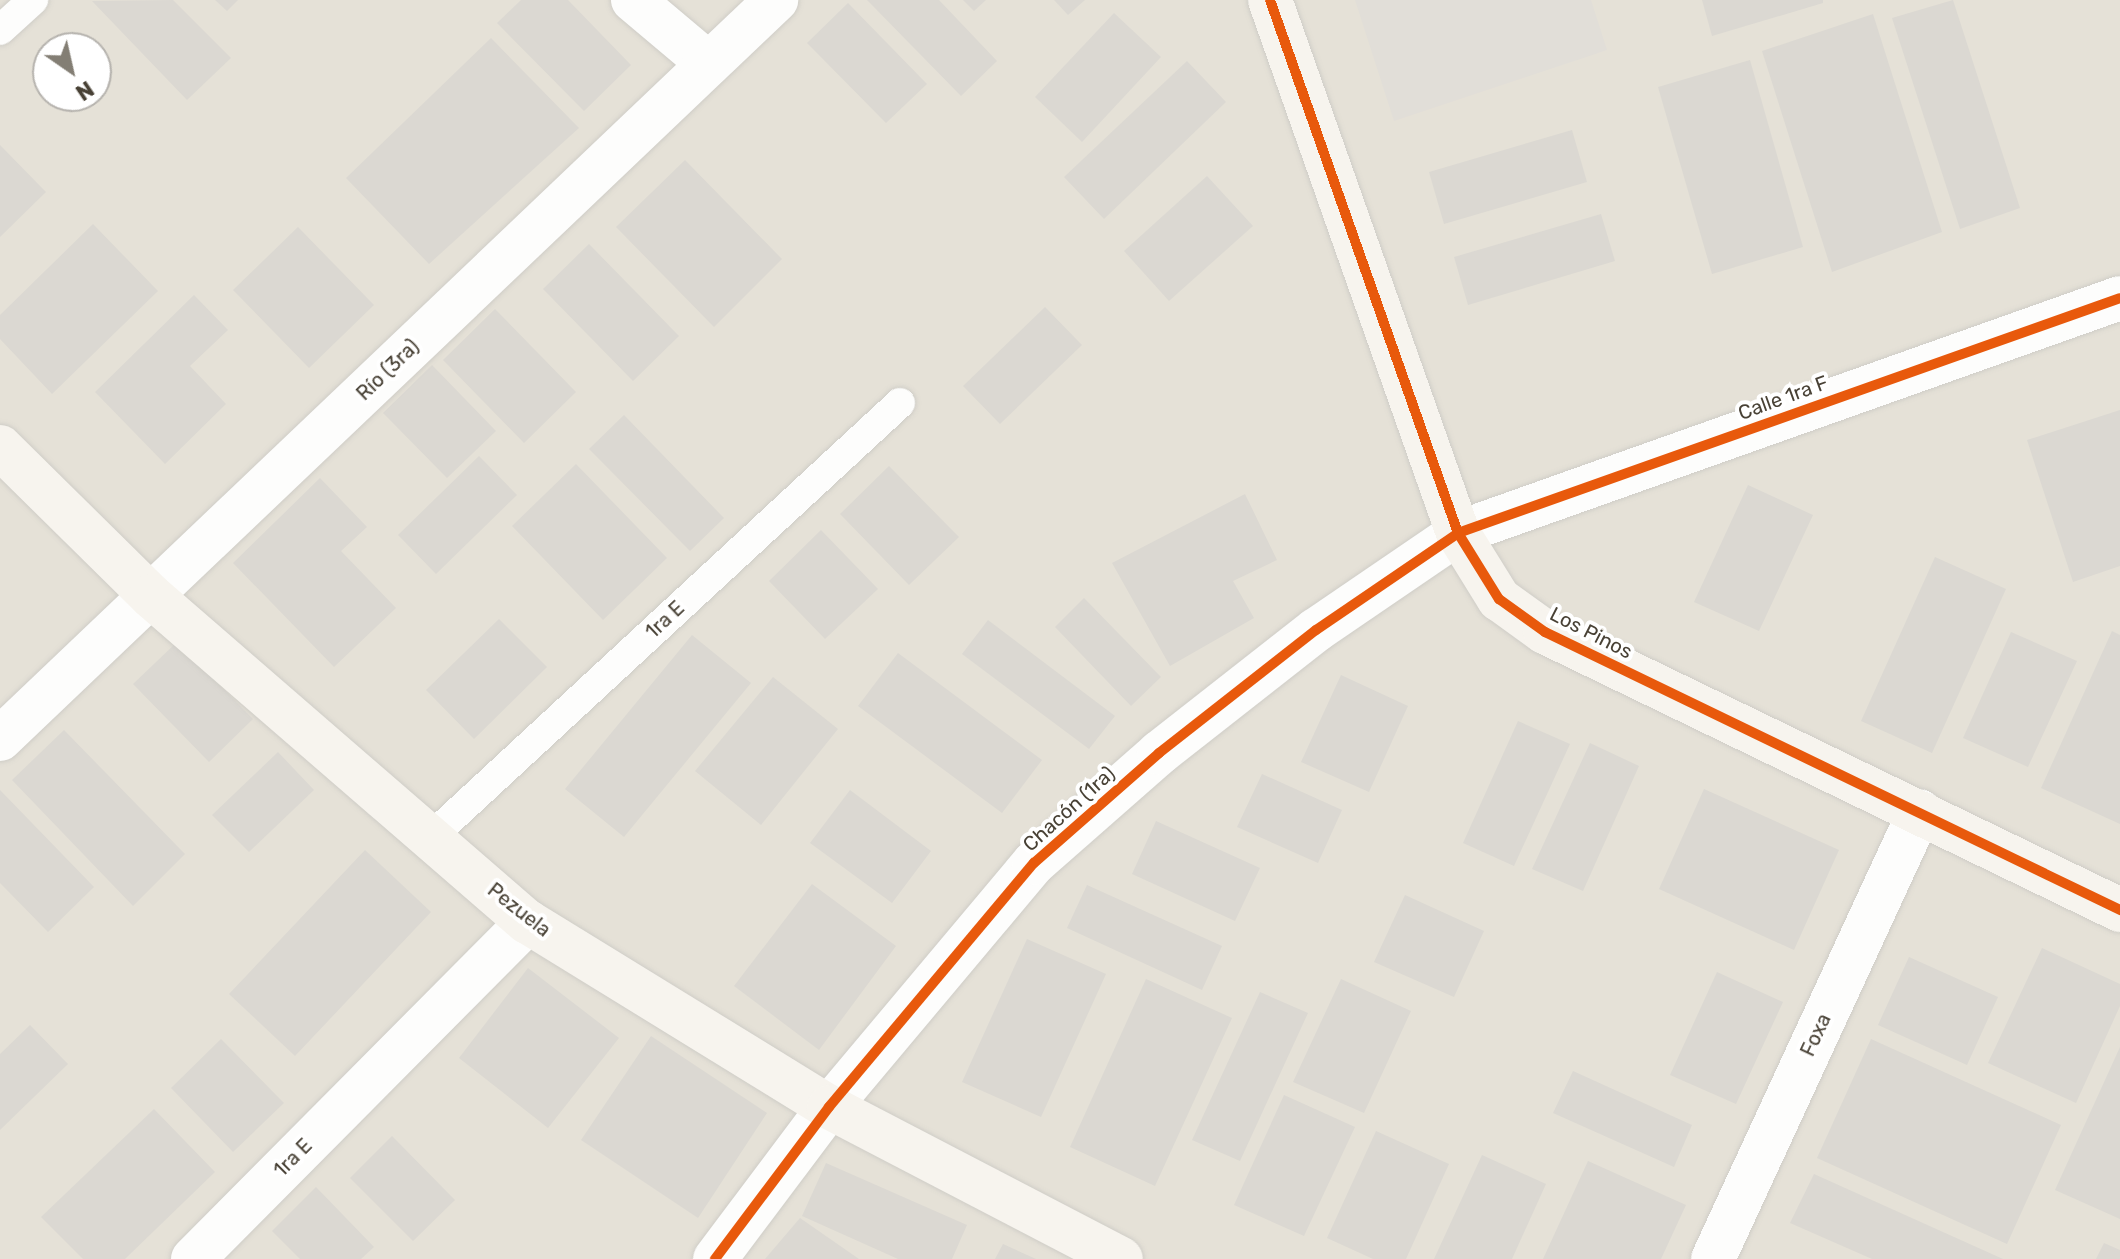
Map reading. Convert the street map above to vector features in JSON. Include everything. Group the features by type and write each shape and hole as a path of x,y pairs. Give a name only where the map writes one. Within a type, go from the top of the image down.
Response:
{"main road":[{"name":"Los Pinos","path":"1270,0 1458,533 1499,599 1545,632 2120,910"},
{"name":"Pezuela","path":"0,447 151,596 528,922 829,1107 1121,1259"}],"street":[{"path":"633,0 709,64"},
{"name":"Río (3ra)","path":"0,739 776,0"},
{"name":"Calle 1ra F","path":"1458,533 2120,298"},
{"name":"Chacón (1ra)","path":"715,1259 829,1107 1034,863 1159,753 1316,630 1458,533"},
{"name":"Foxa","path":"1713,1259 1920,812"},
{"name":"1ra E","path":"193,1259 528,922"}],"lane":[{"path":"0,30 33,0"},
{"name":"1ra E","path":"431,837 900,403"}],"shaded area":[{"path":"0,0 2120,0 2120,1259 0,1259"},
{"path":"1355,0 1591,0 1607,50 1394,121"}],"building":[{"path":"173,0 231,58 187,100 92,1"},
{"path":"215,0 238,0 227,11"},
{"path":"521,0 568,0 631,65 584,111 497,23"},
{"path":"867,0 939,0 997,61 961,96"},
{"path":"963,0 986,0 974,11"},
{"path":"1054,0 1085,0 1068,15"},
{"path":"1702,0 1823,0 1823,3 1712,36"},
{"path":"1953,0 2020,208 1960,229 1892,18"},
{"path":"848,3 927,84 886,123 807,43"},
{"path":"1114,13 1161,57 1082,142 1035,97"},
{"path":"1873,14 1942,232 1832,272 1762,51"},
{"path":"491,38 579,128 429,264 346,178"},
{"path":"1750,60 1803,247 1712,274 1658,87"},
{"path":"1187,61 1226,102 1104,219 1064,177"},
{"path":"1572,130 1587,182 1444,224 1429,172"},
{"path":"0,145 46,192 0,237"},
{"path":"685,160 782,259 714,327 616,227"},
{"path":"1207,176 1253,226 1169,301 1124,251"},
{"path":"1601,214 1615,261 1468,305 1454,257"},
{"path":"93,224 158,291 52,394 0,339 0,315"},
{"path":"298,227 374,305 309,368 233,290"},
{"path":"589,244 679,336 633,381 543,289"},
{"path":"194,295 228,330 190,366 226,404 165,464 95,392"},
{"path":"1045,307 1082,345 1000,424 963,386"},
{"path":"495,309 576,392 524,443 443,360"},
{"path":"432,365 496,431 447,478 383,413"},
{"path":"2120,410 2120,566 2073,582 2027,440"},
{"path":"624,415 724,518 690,551 589,449"},
{"path":"479,456 517,495 436,574 398,535"},
{"path":"576,464 667,558 603,620 512,526"},
{"path":"889,466 959,537 909,585 840,514"},
{"path":"320,478 367,527 341,551 396,608 334,667 233,563"},
{"path":"1748,485 1813,515 1759,631 1694,602"},
{"path":"1245,494 1277,560 1233,581 1254,618 1170,666 1112,563"},
{"path":"821,530 878,589 825,639 769,581"},
{"path":"1935,557 2006,589 1932,753 1861,721"},
{"path":"1084,598 1161,677 1131,706 1055,627"},
{"path":"499,619 547,667 474,739 426,690"},
{"path":"988,620 1115,716 1089,749 962,654"},
{"path":"2112,631 2120,635 2120,824 2041,788"},
{"path":"2011,632 2077,661 2028,767 1963,738"},
{"path":"692,635 751,683 624,837 565,789"},
{"path":"177,642 253,719 209,762 133,684"},
{"path":"898,653 1042,760 1002,813 858,706"},
{"path":"1341,675 1408,706 1369,792 1301,762"},
{"path":"773,677 838,729 761,825 695,771"},
{"path":"1518,721 1570,744 1514,866 1463,843"},
{"path":"64,730 185,854 133,906 12,780"},
{"path":"1590,743 1639,766 1583,891 1532,869"},
{"path":"278,752 314,790 249,852 212,815"},
{"path":"1262,774 1342,810 1318,863 1237,827"},
{"path":"1704,789 1839,850 1794,950 1659,889"},
{"path":"0,790 94,887 48,932 0,883"},
{"path":"850,790 931,851 892,903 810,843"},
{"path":"1156,821 1260,868 1235,921 1132,874"},
{"path":"365,850 431,912 295,1056 229,994"},
{"path":"812,884 896,946 819,1050 734,986"},
{"path":"1087,885 1222,946 1202,990 1067,928"},
{"path":"1405,895 1484,931 1454,997 1374,962"},
{"path":"1027,939 1106,974 1041,1117 962,1082"},
{"path":"2042,948 2120,984 2120,1006 2076,1103 1988,1063"},
{"path":"1909,957 1998,997 1967,1065 1878,1025"},
{"path":"528,968 619,1038 548,1128 459,1058"},
{"path":"1717,972 1783,1002 1736,1104 1670,1075"},
{"path":"1146,979 1232,1018 1155,1186 1070,1147"},
{"path":"1341,979 1411,1011 1364,1113 1293,1082"},
{"path":"1260,992 1308,1013 1240,1161 1192,1140"},
{"path":"30,1025 68,1064 0,1130 0,1054"},
{"path":"651,1036 767,1113 698,1218 581,1140"},
{"path":"221,1039 284,1103 233,1152 171,1088"},
{"path":"1871,1039 2061,1125 2007,1244 1817,1158"},
{"path":"2120,1047 2120,1219 2055,1190"},
{"path":"1573,1071 1692,1125 1674,1167 1553,1113"},
{"path":"1284,1095 1355,1127 1304,1236 1234,1205"},
{"path":"154,1109 215,1172 125,1259 83,1259 41,1217"},
{"path":"1376,1131 1449,1164 1406,1259 1373,1259 1327,1238"},
{"path":"392,1136 455,1200 413,1241 350,1178"},
{"path":"1482,1155 1546,1184 1512,1259 1434,1259"},
{"path":"1588,1161 1686,1205 1661,1259 1543,1259"},
{"path":"826,1163 967,1225 952,1259 898,1259 802,1216"},
{"path":"1814,1174 2003,1259 1872,1259 1790,1223"},
{"path":"316,1187 374,1247 361,1259 300,1259 272,1231"},
{"path":"800,1218 859,1259 765,1259"},
{"path":"2104,1243 2120,1250 2120,1259 2096,1259"},
{"path":"1003,1244 1036,1259 995,1259"}],"cycle path":[{"path":"1270,0 1458,533 1499,599 1545,632 2120,910"},
{"path":"715,1259 829,1107 1034,863 1159,753 1316,630 1458,533 2120,298"}]}
